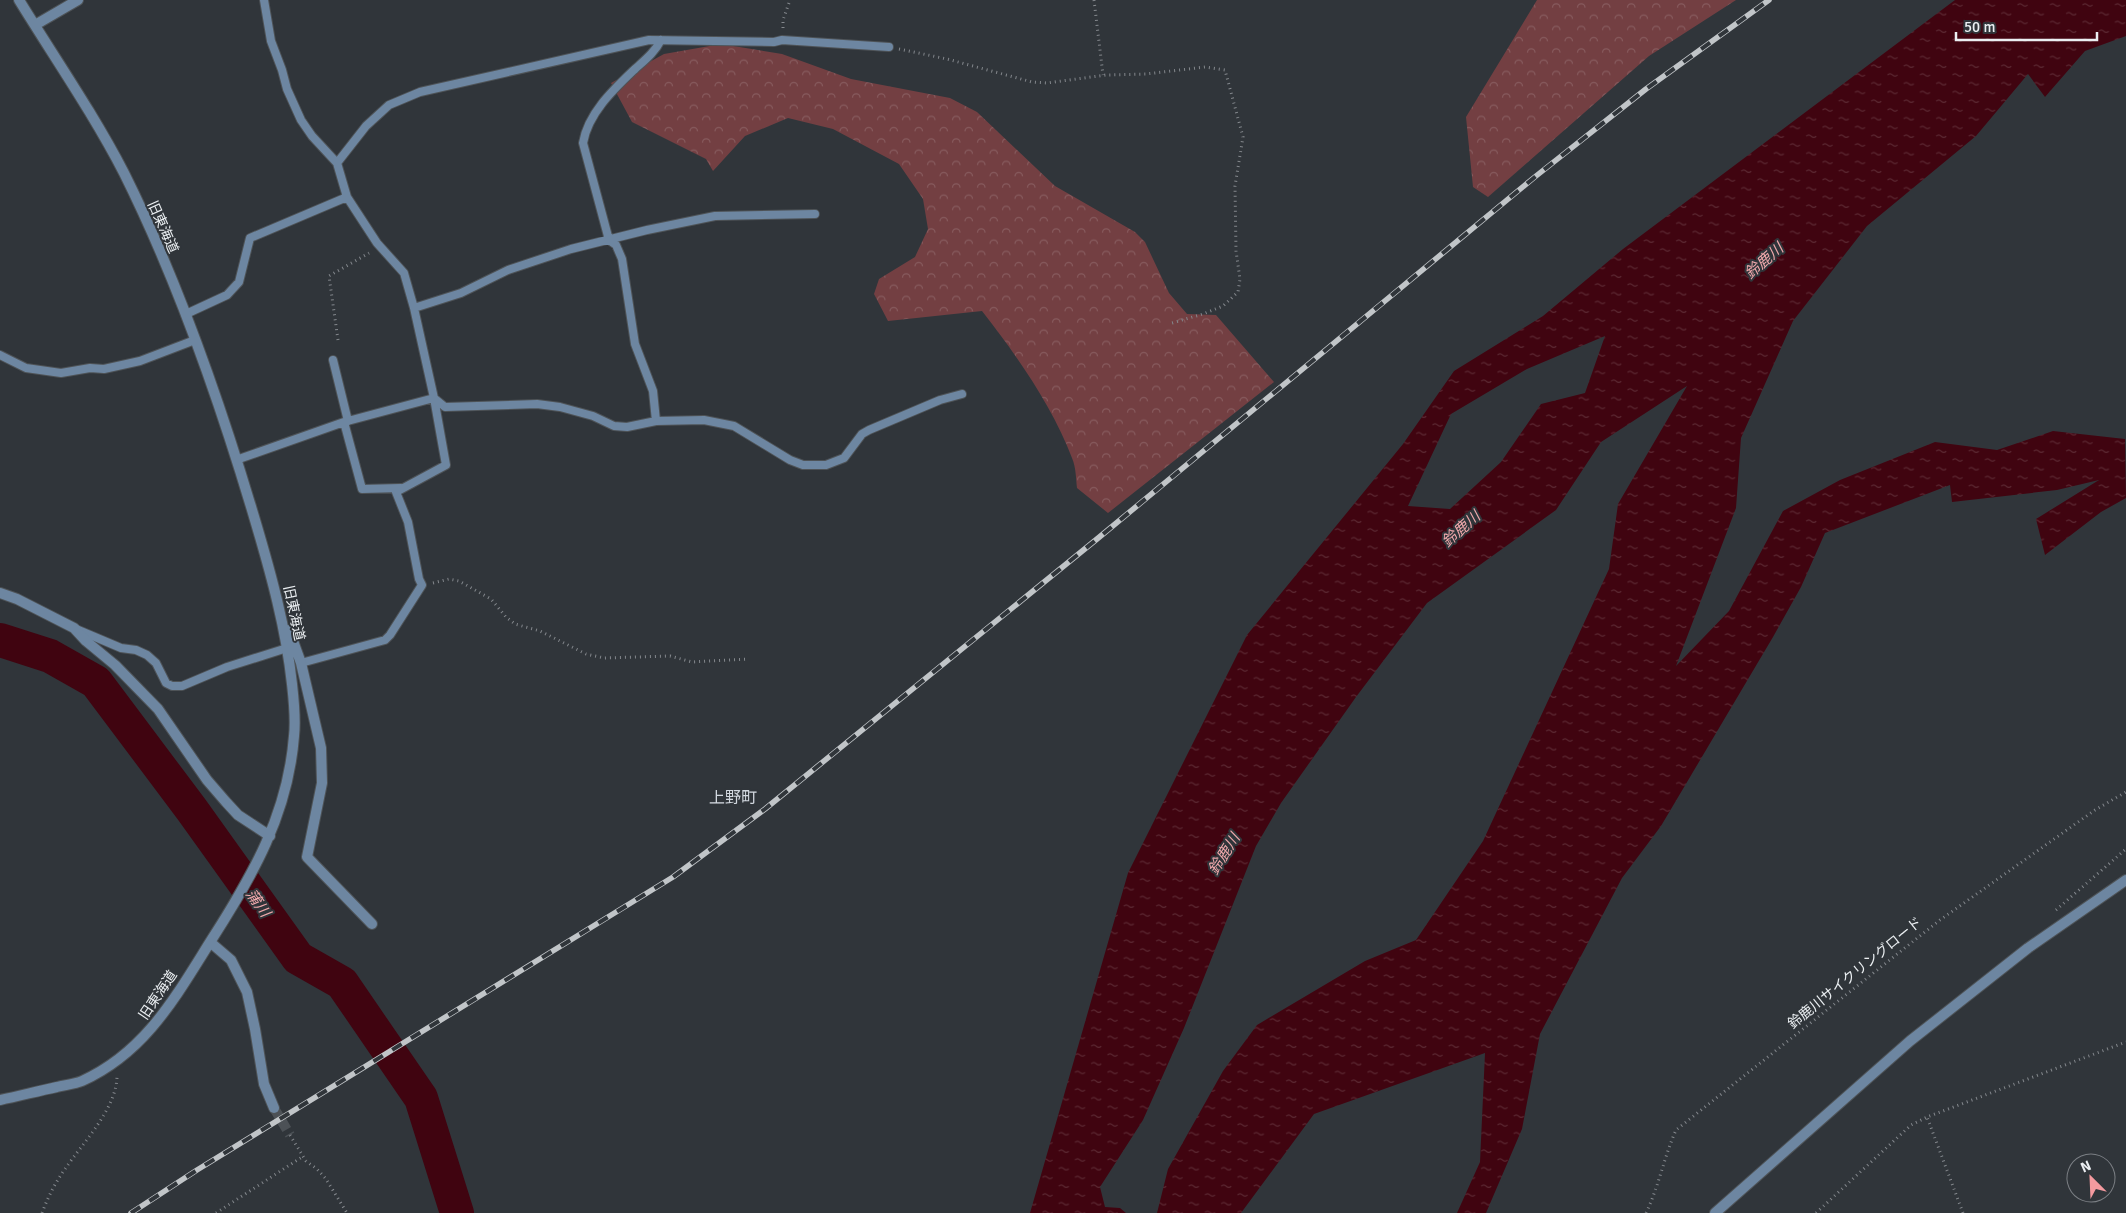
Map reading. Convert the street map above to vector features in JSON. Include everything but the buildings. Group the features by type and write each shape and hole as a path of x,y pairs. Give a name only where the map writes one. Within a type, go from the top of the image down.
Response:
{"street":[{"name":"旧東海道","path":"0,1100 80,1082 117,1061 150,1032 224,920 266,846 288,784 295,735 295,710 281,610 236,460 186,314 124,174 92,114 19,0"},
{"path":"35,25 78,0"},
{"path":"0,593 17,599 74,628 86,641 128,677 158,709 207,780 238,815 270,836"},
{"path":"281,610 301,663 321,748 322,782 307,857 372,924"},
{"path":"1715,1213 1910,1041 2046,936 2126,880"},
{"path":"210,942 231,960 247,992 256,1029 264,1084 274,1108"}],"lane":[{"path":"264,0 271,42 287,88 301,120 312,136 337,163 347,197 377,243 404,274 414,308 434,398 446,465 396,492 408,522 419,579 422,585 385,640 301,663"},
{"path":"337,163 366,126 389,105 420,92 649,40 774,42 782,40 889,47"},
{"path":"656,421 653,391 635,344 622,259 616,245 609,240 584,143 585,131 592,117 618,84 657,48 661,40"},
{"path":"186,314 227,295 239,282 250,238 347,197"},
{"path":"414,308 461,293 508,270 571,249 609,240 715,216 815,214"},
{"path":"0,355 26,368 61,373 90,368 104,369 140,362 195,340"},
{"path":"334,360 362,489 404,488"},
{"path":"434,398 445,407 514,404 560,407 593,416 614,426 626,427 656,421 704,420 734,426 790,460 803,465 826,465 844,458 862,434 869,430 940,400 962,394"},
{"path":"236,460 346,422 434,398"},
{"path":"74,628 121,648 136,650 147,655 156,663 166,683 172,686 182,686 227,667 287,648"}],"path":[{"path":"782,40 783,20 790,0"},
{"path":"1094,0 1103,75"},
{"path":"889,47 947,59 1032,82 1047,83 1103,75 1146,74 1204,66 1225,70 1243,137 1236,186 1236,251 1240,279 1238,292 1223,306 1203,314 1172,322"},
{"path":"338,340 329,276 368,254 377,243"},
{"path":"422,585 449,579 459,581 491,599 506,617 515,624 540,630 586,654 604,658 670,656 692,662 748,659"},
{"name":"鈴鹿川サイクリングロード","path":"1646,1213 1654,1196 1668,1148 1676,1130 1940,920 2095,810 2126,792"},
{"path":"2046,936 2056,909 2126,849"},
{"path":"1816,1213 1911,1125 1927,1117 2126,1042"},
{"path":"42,1213 48,1197 63,1171 110,1105 117,1082 117,1061"},
{"path":"1927,1117 1963,1213"},
{"path":"290,1135 302,1156 326,1179 347,1213"},
{"path":"216,1213 302,1156"}],"green space":[{"path":"1537,0 1736,0 1649,56 1488,197 1473,187 1466,117"},
{"path":"721,44 782,54 851,79 950,98 977,112 1055,186 1135,232 1145,242 1169,293 1187,314 1216,315 1274,382 1108,513 1077,488 1073,462 1055,419 1020,363 982,311 888,321 874,294 879,279 915,257 928,229 923,199 899,164 833,129 788,118 745,136 713,171 706,159 632,122 611,83 664,54"}],"water":[{"name":"鈴鹿川","path":"1955,0 2126,0 2126,36 2085,51 2045,97 2028,74 1976,136 1867,226 1793,321 1741,438 1736,508 1676,666 1729,611 1783,511 1840,480 1935,442 1997,450 2053,431 2125,439 2126,498 2101,512 2045,555 2036,519 2099,480 2057,490 1952,502 1950,485 1825,533 1801,587 1773,637 1661,826 1622,878 1540,1034 1522,1129 1486,1213 1457,1213 1480,1162 1485,1053 1314,1114 1241,1213 1157,1213 1168,1169 1223,1071 1257,1025 1365,961 1416,940 1483,841 1609,569 1618,504 1687,386 1601,442 1556,510 1427,603 1356,697 1281,803 1256,846 1184,1028 1143,1120 1100,1187 1105,1207 1120,1208 1126,1213 1030,1213 1128,873 1247,635 1403,444 1454,371 1543,316 1623,249","holes":["1605,336 1585,393 1541,404 1501,462 1450,509 1408,506 1451,414 1527,369"]}],"waterway":[{"name":"蒲川","path":"0,640 50,656 96,682 192,810 298,958 342,983 421,1098 457,1213"}],"tunnel":[{"path":"274,1108 290,1135"}],"railway":[{"path":"131,1213 197,1170 673,877 765,809 1097,539 1536,176 1646,89 1769,0"}],"district":[{"name":"上野町","path":"733,798"}]}
